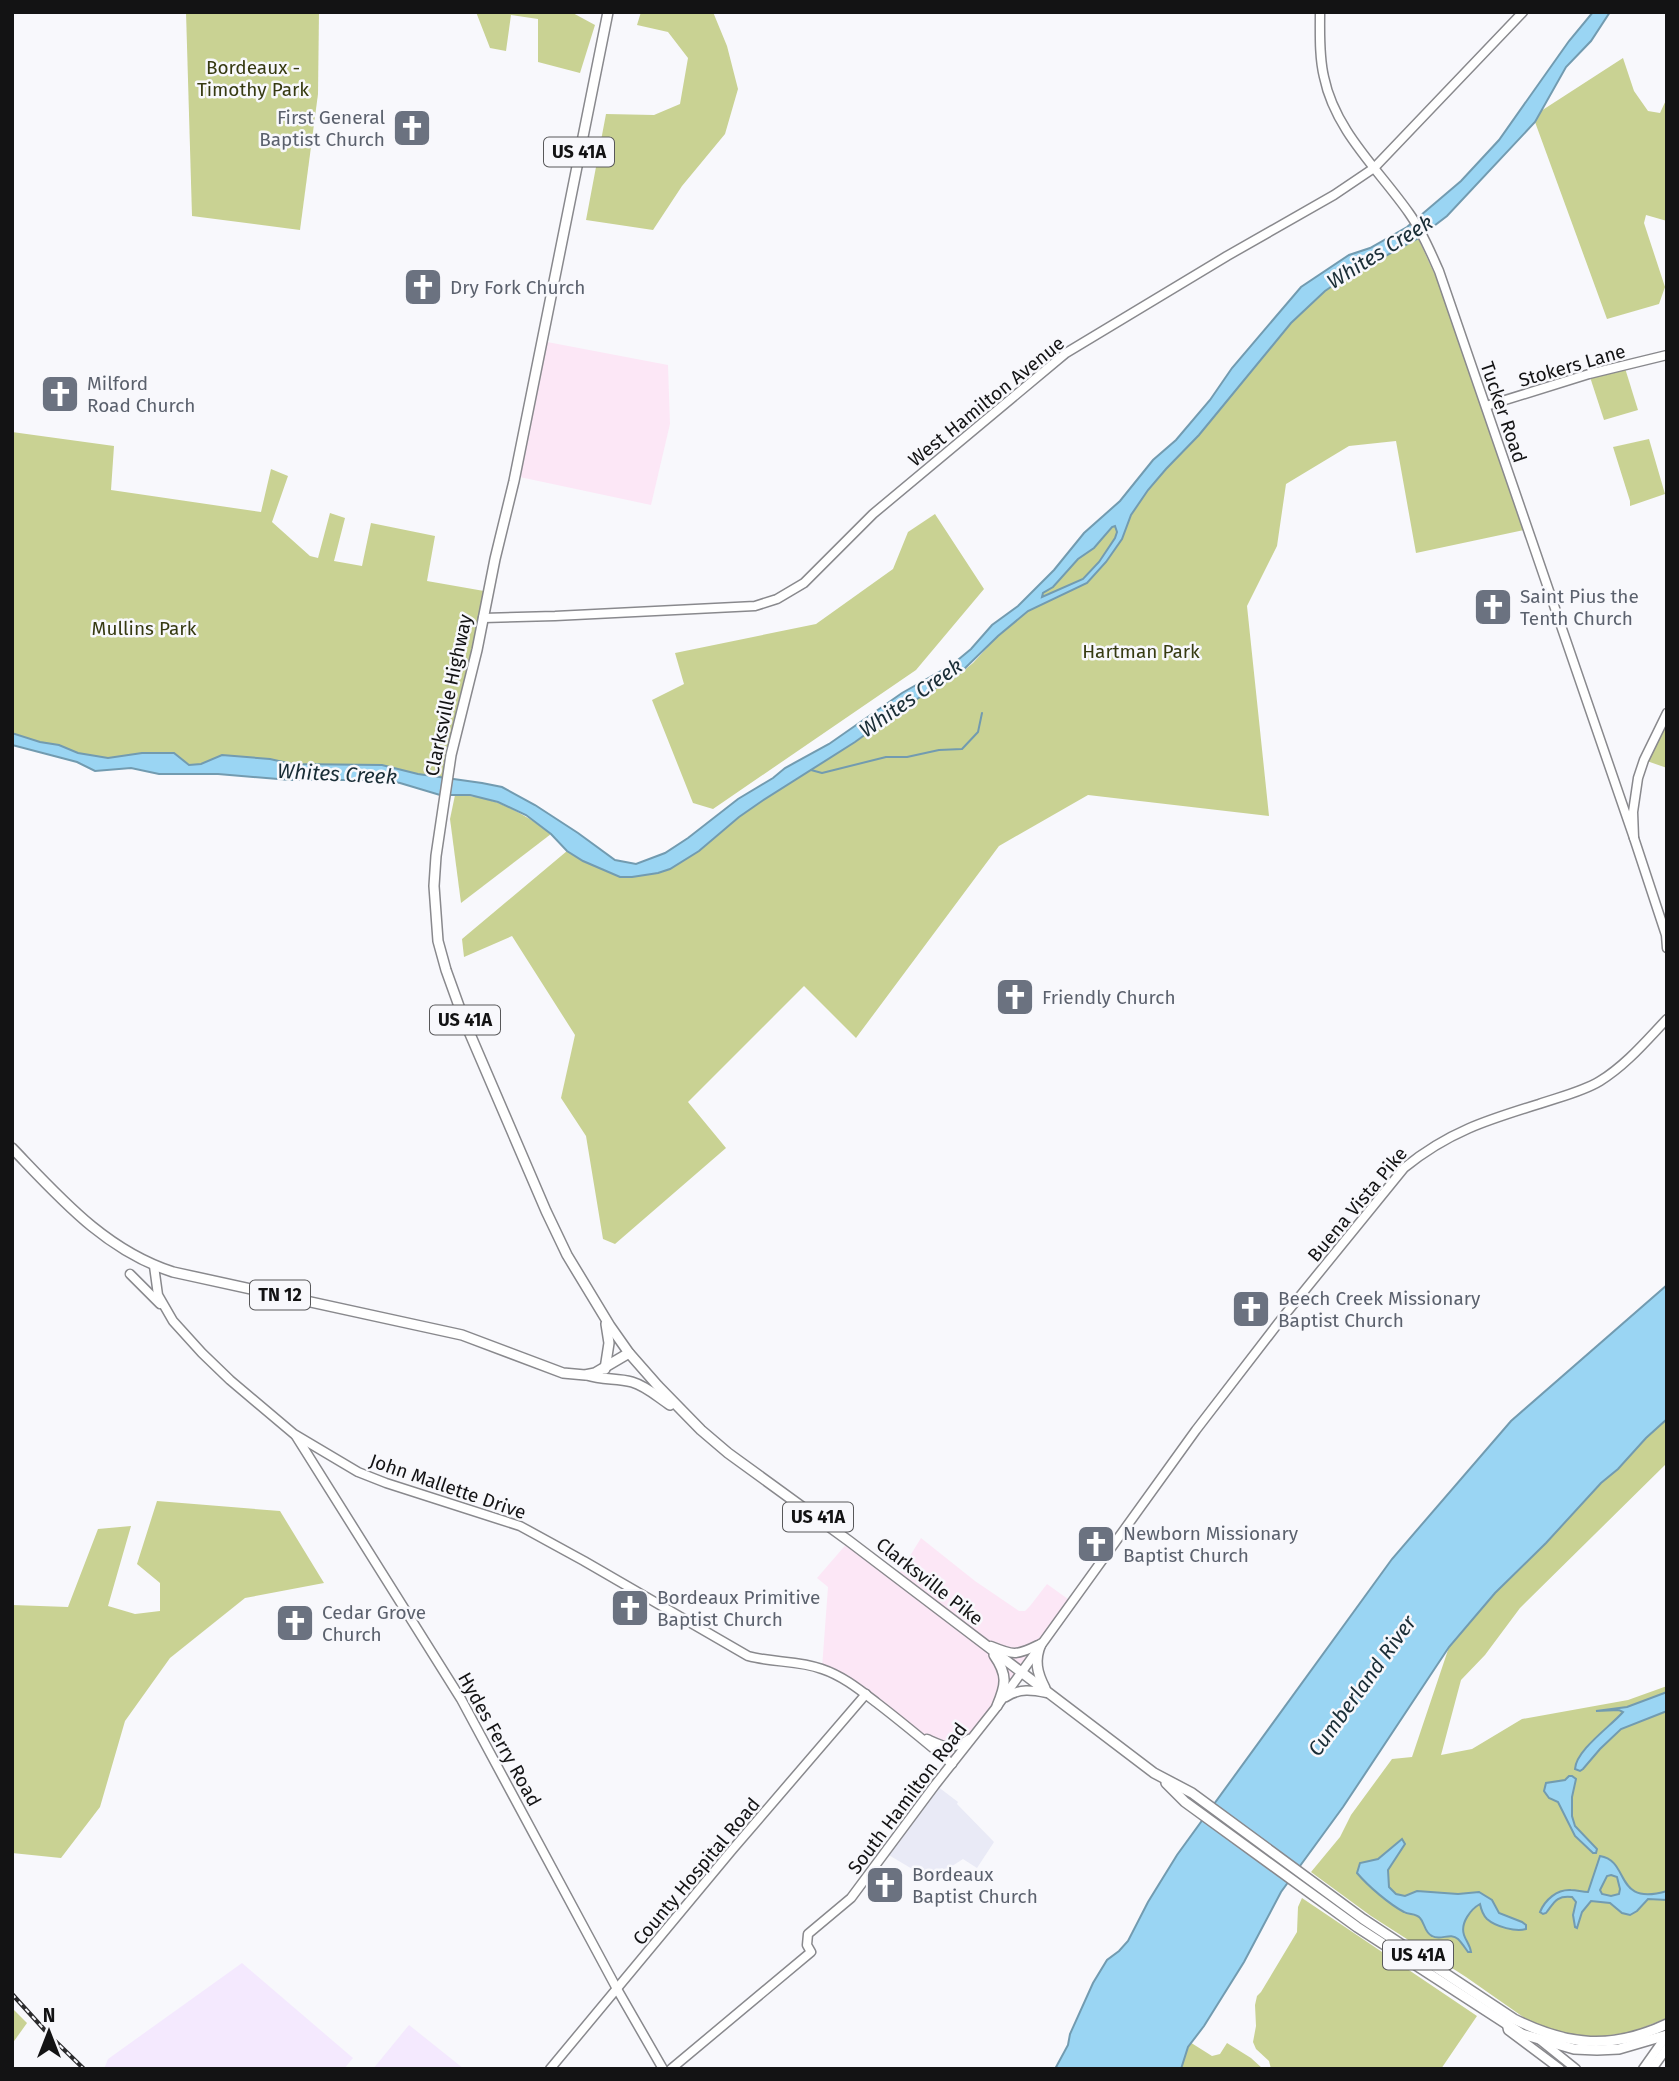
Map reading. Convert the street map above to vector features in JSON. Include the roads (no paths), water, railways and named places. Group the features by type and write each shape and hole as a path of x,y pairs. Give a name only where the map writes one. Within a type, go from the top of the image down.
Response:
{"main road":[{"name":"Clarksville Highway","path":"608,12 518,460 451,755 436,856 435,904 438,941 468,1028 559,1238 584,1285 629,1353"},
{"name":"TN 12","path":"12,1148 70,1208 98,1232 154,1266 462,1335 563,1373 585,1375 605,1369 629,1353"},
{"path":"605,1319 610,1343 605,1369"},
{"name":"Clarksville Pike","path":"629,1353 657,1386 729,1453 805,1507 1154,1773 1185,1802 1357,1927 1510,2022"},
{"path":"585,1375 598,1379 634,1382 687,1416"},
{"path":"983,1644 996,1658 1003,1673 1004,1690 997,1706"},
{"path":"1041,1644 1036,1654 1037,1667 1048,1693"},
{"name":"Clarksville Pike","path":"1154,1773 1192,1793 1510,2022"},
{"name":"US 41A","path":"1510,2022 1549,2035 1597,2043 1623,2040 1667,2024"},
{"name":"US 41A","path":"1510,2022 1522,2034 1574,2049 1619,2049 1667,2035"}],"street":[{"name":"Tucker Road","path":"1320,12 1324,77 1344,127 1410,214 1439,271 1634,838"},
{"name":"West Hamilton Avenue","path":"483,618 755,606 777,599 804,583 873,514 1066,353 1334,195 1374,168 1523,12"},
{"name":"Stokers Lane","path":"1486,406 1589,374 1667,355"},
{"path":"1667,713 1652,741 1638,778 1633,812 1634,838 1666,935 1667,947"},
{"name":"Buena Vista Pike","path":"1021,1672 1196,1430 1283,1317 1404,1168 1426,1150 1477,1123 1567,1095 1599,1082 1639,1050 1667,1019"},
{"path":"154,1266 158,1295 173,1321 202,1353 297,1435"},
{"path":"130,1274 167,1311"},
{"name":"John Mallette Drive","path":"297,1435 358,1472 520,1526 748,1656 805,1664 822,1668 843,1678 919,1734 952,1764"},
{"name":"Hydes Ferry Road","path":"297,1435 461,1699 663,2069"},
{"path":"983,1644 1017,1654 1041,1644"},
{"name":"South Hamilton Road","path":"671,2069 811,1952 807,1945 808,1934 851,1898 1021,1672"},
{"path":"997,1706 1008,1695 1017,1691 1048,1693"},
{"name":"County Hospital Road","path":"551,2069 866,1694"},
{"path":"854,1708 882,1706"},
{"name":"John Mallette Drive","path":"919,1734 951,1748 976,1734"},
{"name":"Clarksville Pike","path":"1510,2022 1508,2030 1560,2069"},
{"path":"1643,2069 1667,2035"},
{"path":"1539,2040 1576,2069"},
{"path":"1652,2069 1667,2048"},
{"path":"1542,2056 1550,2055 1570,2069"}],"water":[{"name":"Whites Creek","path":"1593,12 1610,12 1591,41 1566,67 1535,122 1447,216 1417,239 1341,280 1291,323 1199,435 1148,490 1131,515 1122,539 1087,583 1028,611 958,675 905,706 855,742 762,801 699,851 670,869 620,877 567,851 551,834 526,815 498,802 470,795 440,795 385,780 290,780 218,774 159,774 131,768 95,771 77,762 12,745 12,733 59,745 78,753 108,758 142,753 174,753 189,765 201,764 222,755 270,759 292,764 382,765 418,774 502,787 535,805 615,860 636,864 665,853 738,799 785,768 829,744 902,693 953,664 971,649 992,625 1018,606 1054,570 1084,533 1120,501 1153,460 1176,440 1210,400 1232,368 1301,287 1349,255 1370,248 1407,227 1461,181 1499,140 1569,41","holes":["1115,526 1117,532 1099,562 1083,579 1042,597 1043,593 1053,587 1078,559 1094,548 1112,527"]},
{"name":"Cumberland River","path":"1667,1285 1667,1419 1495,1593 1449,1647 1343,1807 1281,1892 1244,1962 1188,2047 1181,2069 1055,2069 1068,2045 1070,2034 1093,1983 1107,1960 1128,1941 1177,1855 1392,1559 1511,1421"},
{"path":"1667,1692 1667,1711 1621,1729 1583,1769 1575,1769 1587,1746 1623,1712 1596,1711 1627,1707"},
{"path":"1569,1776 1576,1779 1572,1797 1575,1826 1597,1849 1596,1853 1575,1836 1558,1802 1549,1798 1544,1791 1546,1783 1565,1780"},
{"path":"1402,1839 1405,1844 1388,1870 1389,1887 1396,1894 1405,1896 1417,1891 1458,1894 1479,1892 1492,1900 1499,1913 1522,1922 1526,1929 1512,1929 1491,1922 1484,1916 1480,1904 1470,1913 1463,1930 1471,1952 1455,1937 1439,1938 1429,1934 1418,1916 1406,1913 1392,1904 1357,1873 1360,1863 1378,1859"},
{"path":"1600,1856 1616,1866 1630,1888 1638,1893 1650,1894 1667,1891 1667,1900 1648,1899 1630,1915 1622,1913 1610,1903 1591,1901 1582,1912 1577,1928 1573,1915 1576,1902 1572,1897 1559,1899 1546,1913 1540,1912 1556,1893 1571,1890 1588,1892","holes":["1607,1876 1617,1877 1619,1894 1602,1894 1600,1890"]}],"waterway":[{"path":"811,770 822,773 886,757 907,757 939,750 962,749 978,732 982,713"}],"railway":[{"path":"12,1994 84,2069"}],"place":[{"name":"First General Baptist Church","path":"412,128"},
{"name":"Dry Fork Church","path":"423,287"},
{"name":"Milford Road Church","path":"60,394"},
{"name":"Saint Pius the Tenth Church","path":"1493,607"},
{"name":"Friendly Church","path":"1015,997"},
{"name":"Beech Creek Missionary Baptist Church","path":"1251,1309"},
{"name":"Newborn Missionary Baptist Church","path":"1096,1544"},
{"name":"Bordeaux Primitive Baptist Church","path":"630,1608"},
{"name":"Cedar Grove Church","path":"295,1623"},
{"name":"Bordeaux Baptist Church","path":"885,1885"}],"park label":[{"name":"Bordeaux - Timothy Park","path":"253,78"},
{"name":"Mullins Park","path":"144,628"},
{"name":"Hartman Park","path":"1141,651"}]}
